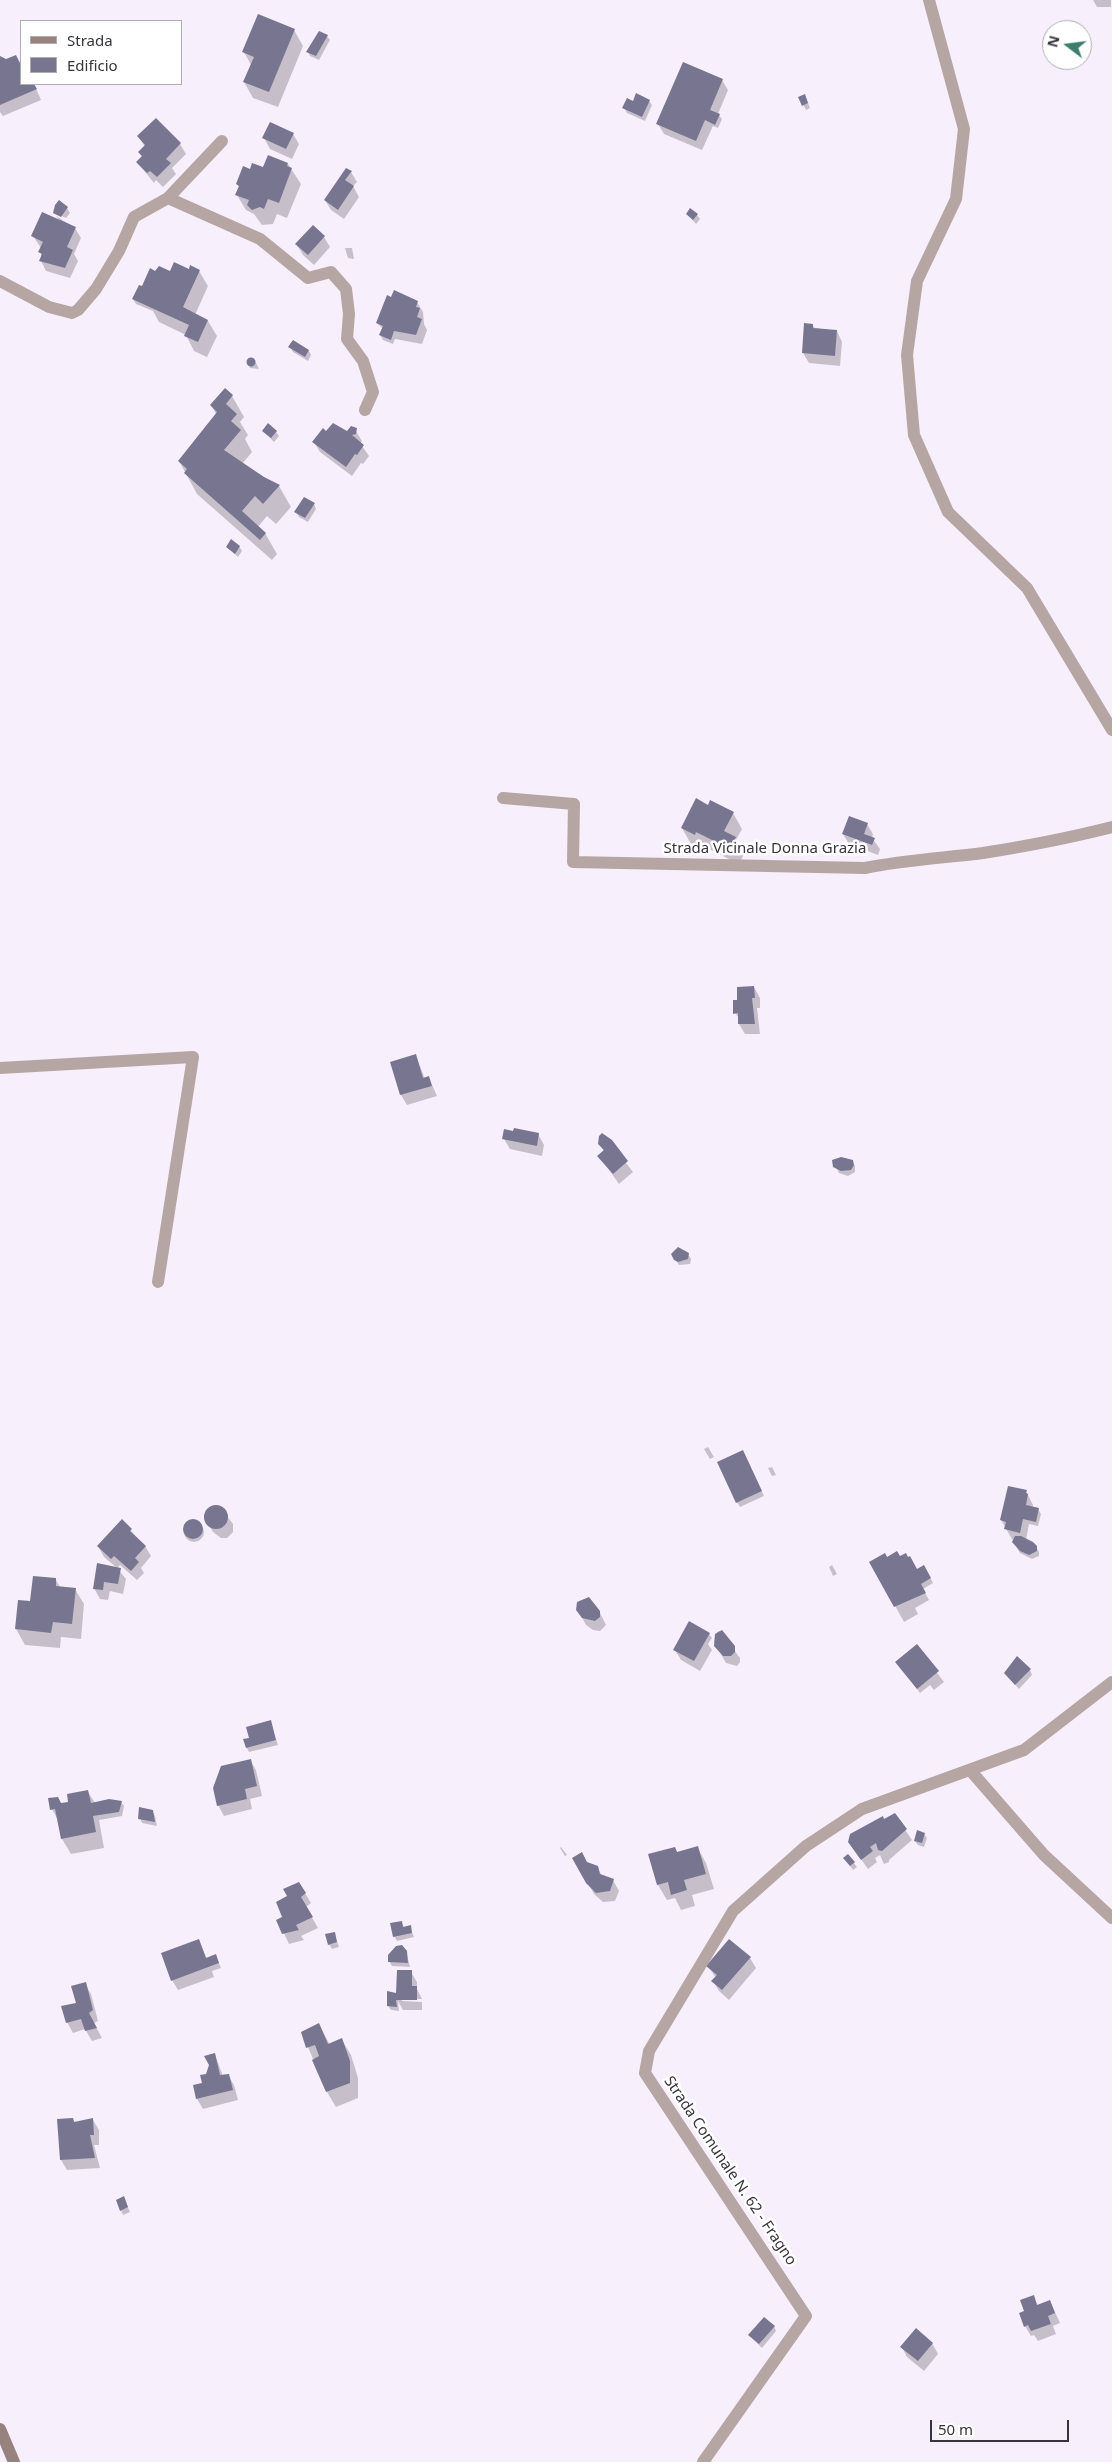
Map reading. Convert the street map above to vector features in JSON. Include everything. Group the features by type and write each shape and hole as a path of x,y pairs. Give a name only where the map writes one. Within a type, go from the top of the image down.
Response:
{"main road":[{"path":"0,2429 14,2462"}],"street":[{"path":"929,0 964,129 956,199 917,281 906,355 914,435 948,512 1027,588 1112,730"},
{"path":"0,281 49,307 72,313 78,310 96,289 118,251 134,217 168,198 222,141"},
{"path":"168,198 260,238 308,278 331,272 346,289 349,314 347,339 363,361 373,392 365,410"},
{"name":"Strada Vicinale Donna Grazia","path":"503,798 574,804 572,862 865,868 899,861 982,853 1060,840 1112,827"},
{"path":"0,1068 193,1057 158,1282"},
{"name":"Strada Comunale N. 62 - Fragno","path":"703,2462 806,2316 645,2073 648,2050 733,1911 806,1846 862,1809 1024,1750 1112,1682"},
{"path":"970,1770 1044,1856 1112,1918"}],"building":[{"path":"258,14 295,29 269,92 243,82 254,57 242,52"},
{"path":"319,31 328,35 316,56 306,52"},
{"path":"16,55 20,63 20,85 35,85 37,89 0,105 0,56 6,59"},
{"path":"683,62 723,79 710,110 720,114 715,125 705,120 696,141 656,124"},
{"path":"636,93 650,100 642,117 622,108 627,98 633,101"},
{"path":"805,94 808,103 802,106 798,97"},
{"path":"156,118 181,143 166,159 171,163 157,177 150,171 147,173 136,162 142,156 138,152 145,145 137,136"},
{"path":"270,122 294,133 286,149 262,138"},
{"path":"268,155 288,163 287,166 292,168 279,203 268,199 264,209 260,207 252,210 247,205 249,200 235,195 239,186 236,184 243,166 250,169 252,163 263,167"},
{"path":"346,168 352,171 345,180 354,186 338,210 324,200"},
{"path":"59,200 68,207 61,217 53,213 55,205"},
{"path":"690,208 698,214 693,220 686,214"},
{"path":"42,212 76,227 67,247 73,250 65,268 39,261 42,254 38,252 43,242 31,236"},
{"path":"313,225 325,236 308,255 295,244"},
{"path":"174,262 189,269 190,265 200,270 183,307 208,320 198,342 184,336 189,325 132,299 139,285 142,286 150,268 155,271 159,266 170,271"},
{"path":"394,290 418,301 416,307 420,308 417,317 422,319 416,335 394,331 391,340 379,335 383,326 376,323 387,295 391,297"},
{"path":"804,323 813,324 813,328 837,330 835,356 802,353"},
{"path":"293,340 309,350 305,357 288,347"},
{"path":"251,357 256,362 251,367 246,362"},
{"path":"225,388 233,395 226,404 237,414 231,421 241,430 224,450 264,477 280,485 263,504 255,496 242,511 266,533 260,540 184,473 187,469 178,461 217,412 210,405"},
{"path":"268,423 277,431 271,438 262,431"},
{"path":"333,423 347,431 351,426 357,428 356,434 352,435 364,445 346,467 312,442 323,428 326,431"},
{"path":"304,497 315,503 305,518 294,512"},
{"path":"231,539 240,546 235,554 226,547"},
{"path":"696,798 708,805 710,800 734,812 724,831 736,837 729,851 721,847 722,845 696,832 695,835 681,828"},
{"path":"849,816 868,823 864,834 875,838 872,845 842,834"},
{"path":"754,986 755,998 752,998 755,1024 738,1024 738,1013 733,1014 733,1000 737,1000 737,987"},
{"path":"416,1054 423,1078 429,1076 432,1086 400,1095 390,1062"},
{"path":"514,1128 539,1133 537,1146 502,1139 504,1129 513,1131"},
{"path":"602,1133 612,1140 628,1161 613,1174 597,1156 604,1150 598,1144 599,1136"},
{"path":"841,1157 853,1160 854,1165 851,1170 841,1171 833,1167 832,1160"},
{"path":"678,1247 689,1253 688,1259 678,1262 674,1260 671,1254"},
{"path":"743,1450 762,1491 736,1503 717,1462"},
{"path":"1008,1486 1027,1490 1026,1505 1039,1508 1036,1522 1023,1519 1020,1533 1004,1529 1006,1522 1000,1520"},
{"path":"216,1505 221,1506 227,1512 227,1522 221,1528 216,1529 211,1528 205,1522 204,1517 205,1512 211,1506"},
{"path":"122,1519 132,1529 130,1531 146,1546 135,1558 139,1562 131,1571 114,1556 111,1559 97,1546"},
{"path":"193,1519 200,1522 203,1529 200,1536 193,1539 186,1536 183,1529 186,1522"},
{"path":"1015,1536 1021,1536 1033,1542 1037,1546 1037,1551 1029,1555 1020,1551 1012,1542"},
{"path":"897,1551 900,1556 906,1553 908,1557 910,1556 917,1569 924,1565 931,1578 921,1584 926,1593 894,1607 869,1562 885,1553 887,1557"},
{"path":"97,1563 121,1568 118,1584 104,1582 103,1590 93,1589"},
{"path":"33,1576 56,1578 56,1586 76,1588 72,1624 53,1622 51,1633 15,1629 18,1600 30,1601"},
{"path":"589,1597 600,1611 600,1617 595,1621 582,1618 576,1610 577,1602"},
{"path":"689,1621 710,1633 694,1661 673,1650"},
{"path":"722,1630 735,1646 735,1652 731,1656 723,1656 714,1646 715,1634"},
{"path":"917,1644 939,1671 917,1689 895,1662"},
{"path":"1017,1656 1031,1669 1015,1685 1004,1673"},
{"path":"271,1720 276,1740 246,1748 243,1739 249,1738 246,1727"},
{"path":"251,1759 257,1786 245,1789 247,1799 217,1806 213,1788 221,1766"},
{"path":"88,1790 91,1803 109,1799 122,1801 119,1812 93,1816 96,1832 61,1839 55,1809 50,1810 48,1798 58,1797 61,1803 68,1802 67,1794"},
{"path":"139,1807 153,1810 155,1822 138,1819"},
{"path":"895,1813 907,1829 882,1851 878,1850 876,1843 870,1847 873,1851 861,1860 848,1842 850,1834 883,1816 884,1819"},
{"path":"917,1830 925,1833 922,1843 914,1841"},
{"path":"698,1846 706,1874 684,1880 687,1890 671,1895 668,1882 657,1885 648,1854 675,1847 677,1852"},
{"path":"582,1852 587,1862 598,1866 600,1874 614,1879 610,1891 596,1893 586,1883 572,1858"},
{"path":"848,1854 855,1862 850,1866 843,1858"},
{"path":"299,1882 306,1893 301,1897 313,1917 296,1925 299,1930 282,1934 276,1920 282,1917 276,1902 287,1896 283,1889"},
{"path":"402,1921 403,1927 411,1925 412,1933 393,1937 390,1923"},
{"path":"335,1932 337,1942 328,1945 325,1934"},
{"path":"199,1939 206,1958 216,1954 219,1963 171,1981 161,1953"},
{"path":"729,1939 751,1957 722,1990 711,1981 717,1975 706,1966"},
{"path":"402,1945 407,1951 408,1963 388,1962 388,1955 396,1946"},
{"path":"397,1970 412,1970 412,1986 417,1986 417,2000 396,2000 397,2007 387,2006 387,1991 396,1993"},
{"path":"86,1982 93,2010 89,2013 97,2028 85,2031 81,2019 66,2023 61,2006 76,2003 71,1986"},
{"path":"319,2023 328,2044 342,2038 350,2061 350,2083 326,2092 312,2060 319,2056 315,2045 306,2048 301,2032"},
{"path":"215,2053 220,2075 229,2074 233,2090 196,2099 193,2085 202,2083 200,2075 206,2074 209,2065 204,2056"},
{"path":"73,2118 74,2122 93,2118 94,2135 90,2135 95,2158 60,2160 57,2119"},
{"path":"124,2196 128,2207 120,2211 116,2200"},
{"path":"1034,2295 1037,2305 1050,2300 1055,2313 1048,2316 1051,2324 1031,2331 1028,2325 1024,2327 1019,2313 1024,2311 1020,2300"},
{"path":"764,2317 775,2326 759,2344 748,2335"},
{"path":"916,2328 933,2343 918,2361 900,2347"}]}
